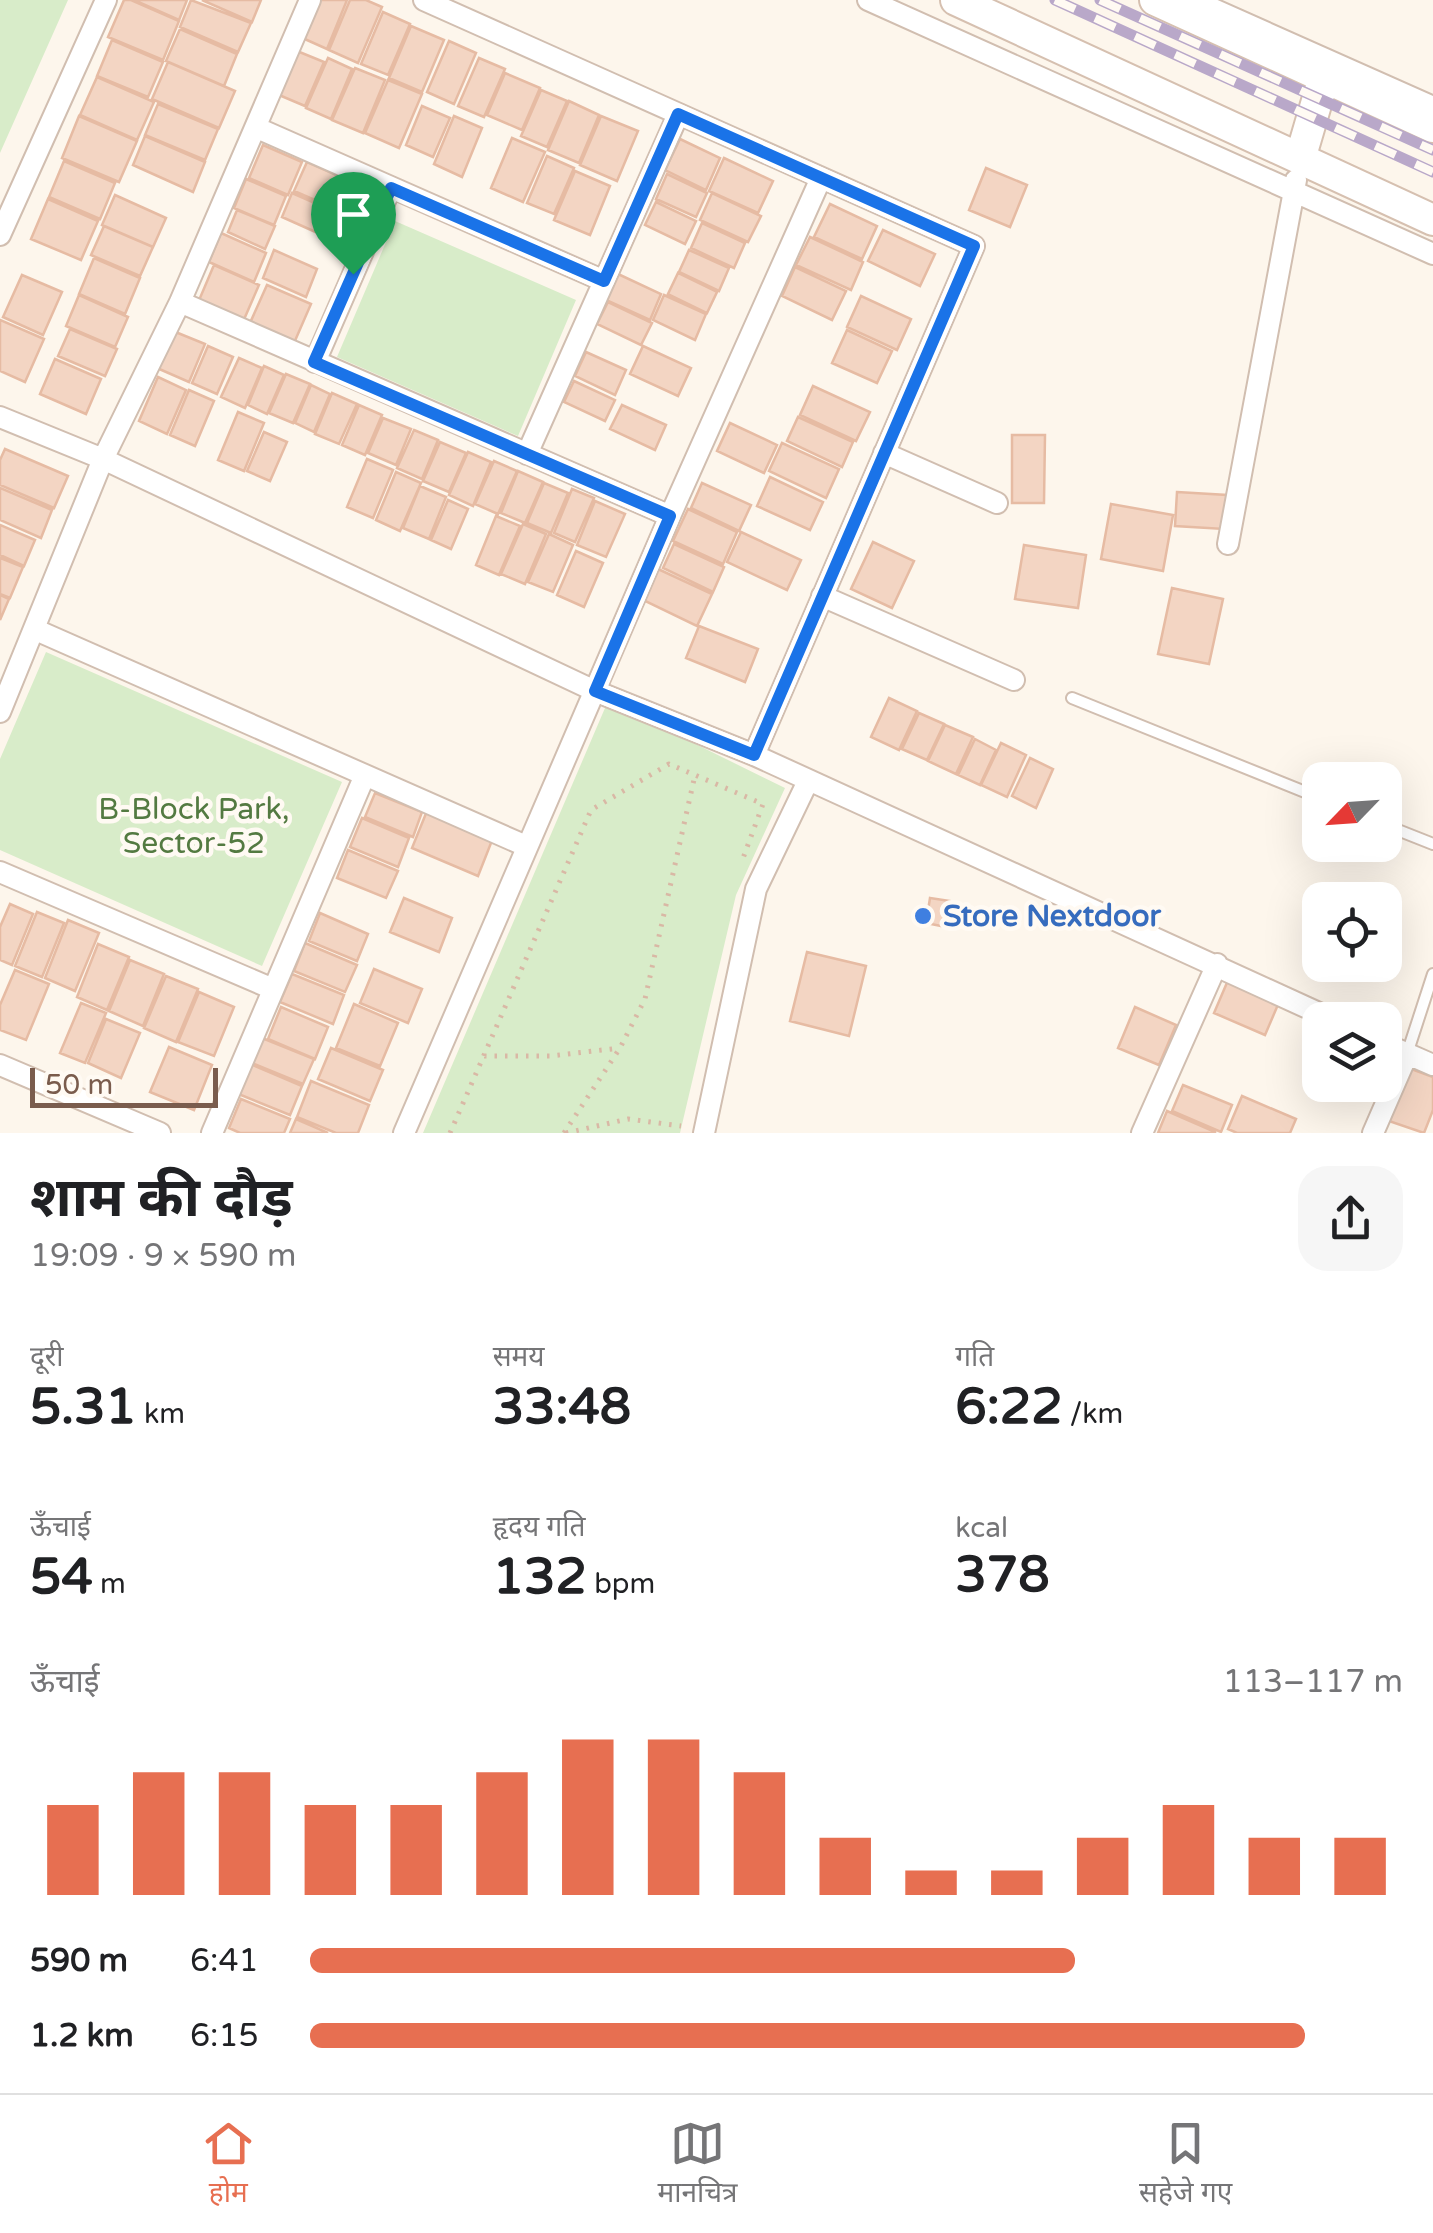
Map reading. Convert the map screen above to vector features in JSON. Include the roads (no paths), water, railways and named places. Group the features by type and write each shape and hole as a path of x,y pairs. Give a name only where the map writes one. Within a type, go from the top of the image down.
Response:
{"main road":[{"path":"956,0 1433,220"},
{"path":"1154,0 1433,127"},
{"path":"1300,159 1324,77"}],"street":[{"path":"0,235 106,0"},
{"path":"0,712 103,459 180,302 310,0"},
{"path":"424,0 974,246 754,755"},
{"path":"868,0 1433,254"},
{"path":"1193,0 1217,4 1433,107"},
{"path":"527,454 678,114"},
{"path":"257,128 604,281"},
{"path":"1228,544 1300,159"},
{"path":"404,1133 670,516 821,178"},
{"path":"314,362 391,188"},
{"path":"180,302 670,516"},
{"path":"0,417 103,459 595,691 754,755 1302,1005"},
{"path":"884,453 997,504"},
{"path":"822,596 1014,680"},
{"path":"36,630 526,846"},
{"path":"212,1133 366,775"},
{"path":"704,1133 756,888 808,781"},
{"path":"0,872 274,990"},
{"path":"1142,1133 1217,964"},
{"path":"1402,1052 1433,1065"},
{"path":"1373,1133 1407,1055"},
{"path":"0,1065 160,1133"}],"lane":[{"path":"1072,698 1302,791"},
{"path":"1402,832 1433,844"},
{"path":"1407,1055 1433,974"}],"railway":[{"path":"1055,0 1433,172"},
{"path":"1100,0 1433,150"}],"place":[{"name":"Store Nextdoor","path":"923,916"}],"park label":[{"name":"B-Block Park, Sector-52","path":"194,826"}]}
